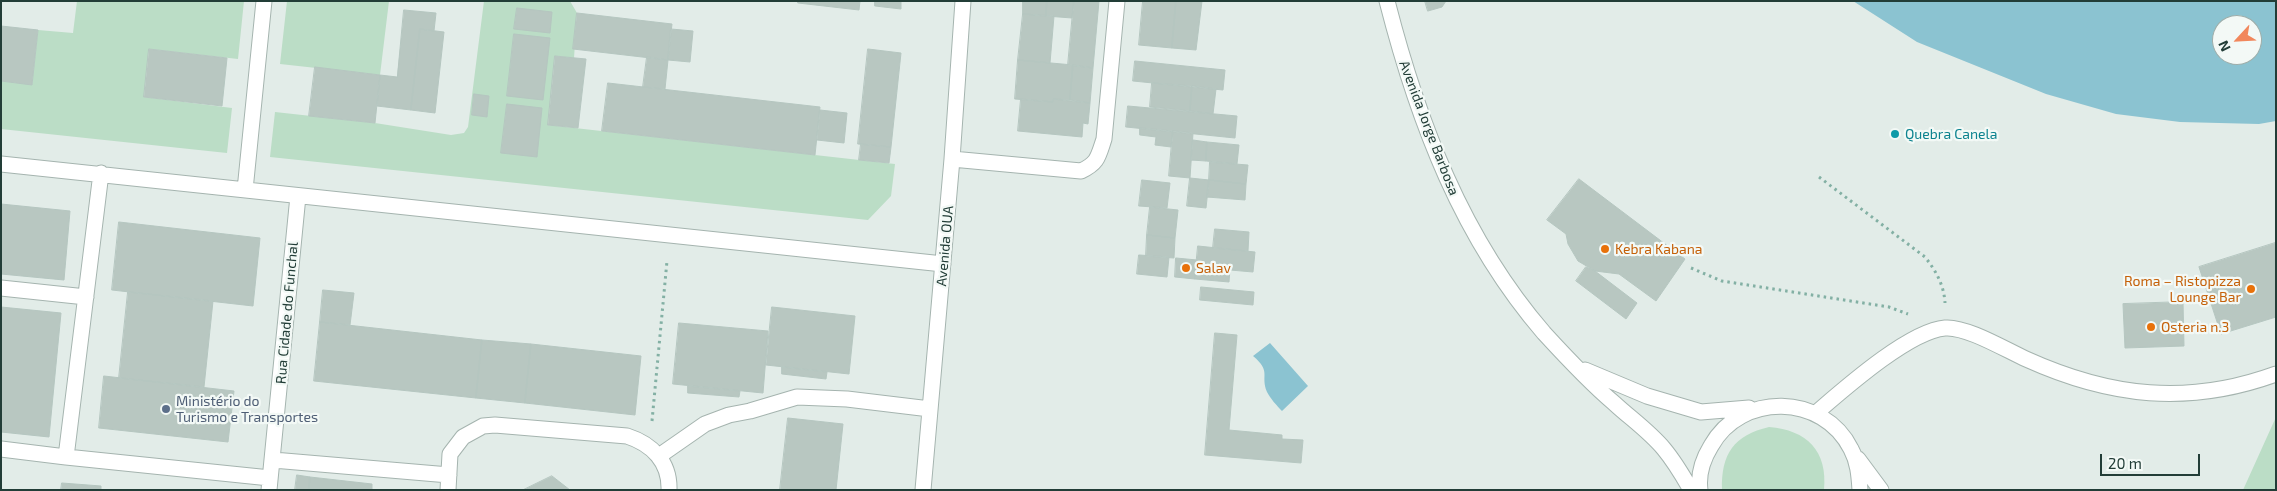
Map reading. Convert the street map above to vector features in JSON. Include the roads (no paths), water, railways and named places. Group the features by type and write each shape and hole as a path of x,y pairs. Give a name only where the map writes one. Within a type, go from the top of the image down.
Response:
{"street":[{"path":"245,190 264,1"},
{"name":"Avenida OUA","path":"923,490 952,159 963,1"},
{"path":"952,159 1081,171 1092,166 1098,158 1104,139 1117,1"},
{"name":"Avenida Jorge Barbosa","path":"1387,1 1399,50 1438,162 1460,210 1488,259 1520,304 1576,366 1664,449 1691,490"},
{"path":"1,164 101,173 298,196 943,264"},
{"path":"66,457 101,173"},
{"name":"Rua Cidade do Funchal","path":"269,484 273,460 298,196"},
{"path":"1,288 86,297"},
{"path":"1816,413 1886,356 1925,335 1945,328 1988,339 2056,373 2093,384 2130,391 2163,394 2196,393 2228,388 2276,374"},
{"name":"Avenida Jorge Barbosa","path":"1576,366 1647,396 1701,412 1792,405 1816,413 1839,431 1852,449"},
{"path":"654,451 705,424 729,415 758,409 797,397 847,399 930,409"},
{"path":"1700,490 1704,458 1717,435 1736,418 1760,407"},
{"path":"273,460 449,482 450,454 463,437 484,426 495,425 626,436 640,440 654,451 666,467 669,480 668,490"},
{"path":"1,449 269,484"},
{"path":"1852,449 1859,471 1860,490"},
{"path":"1852,449 1881,490"}],"water":[{"path":"1853,1 2276,1 2276,121 2259,124 2180,122 2116,114 2046,94 1917,42"},
{"path":"1270,343 1308,386 1282,411 1267,392 1264,370 1259,361 1253,356"}],"place":[{"name":"Quebra Canela","path":"1895,134"},
{"name":"Kebra Kabana","path":"1605,249"},
{"name":"Salav","path":"1186,268"},
{"name":"Roma – Ristopizza Lounge Bar","path":"2251,289"},
{"name":"Osteria n.3","path":"2151,327"},
{"name":"Ministério do Turismo e Transportes","path":"166,409"}]}
